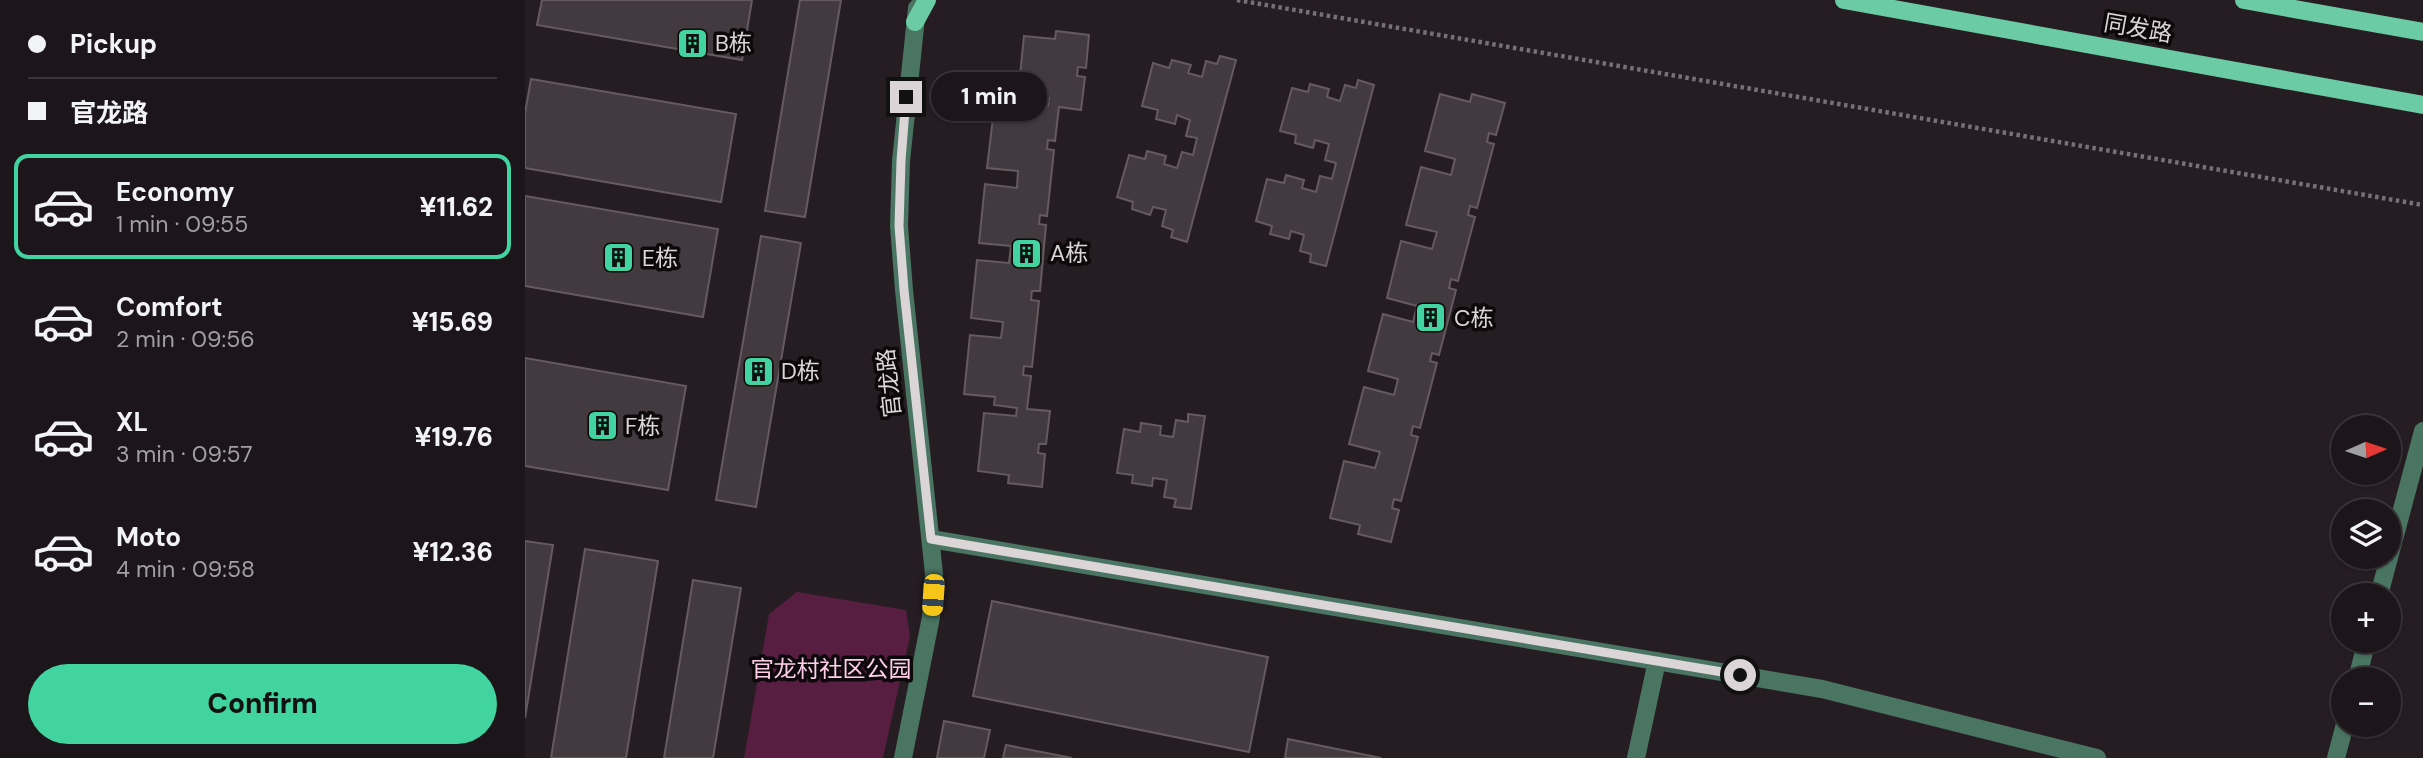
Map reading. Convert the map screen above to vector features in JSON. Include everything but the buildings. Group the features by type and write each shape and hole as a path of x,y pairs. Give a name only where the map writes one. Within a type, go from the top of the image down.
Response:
{"main road":[{"path":"907,0 915,22"},
{"path":"915,22 927,0"},
{"name":"同发路","path":"1844,0 2423,105"},
{"path":"2244,0 2423,32"}],"street":[{"name":"官龙路","path":"903,758 931,617 934,574 899,226 901,161 918,0"},
{"path":"2382,583 2423,431"},
{"path":"931,539 1822,688 2097,758"},
{"path":"1636,758 1657,661"},
{"path":"2336,758 2342,737"}],"path":[{"path":"1237,0 2423,205"}],"green space":[{"name":"官龙村社区公园","path":"797,592 906,610 910,636 883,758 744,758 769,614"}],"place":[{"name":"B栋","path":"692,43"},
{"name":"A栋","path":"1027,253"},
{"name":"E栋","path":"619,258"},
{"name":"C栋","path":"1431,318"},
{"name":"D栋","path":"758,371"},
{"name":"F栋","path":"602,426"}],"route":[{"path":"906,97 899,226 931,539 1740,675"}]}
